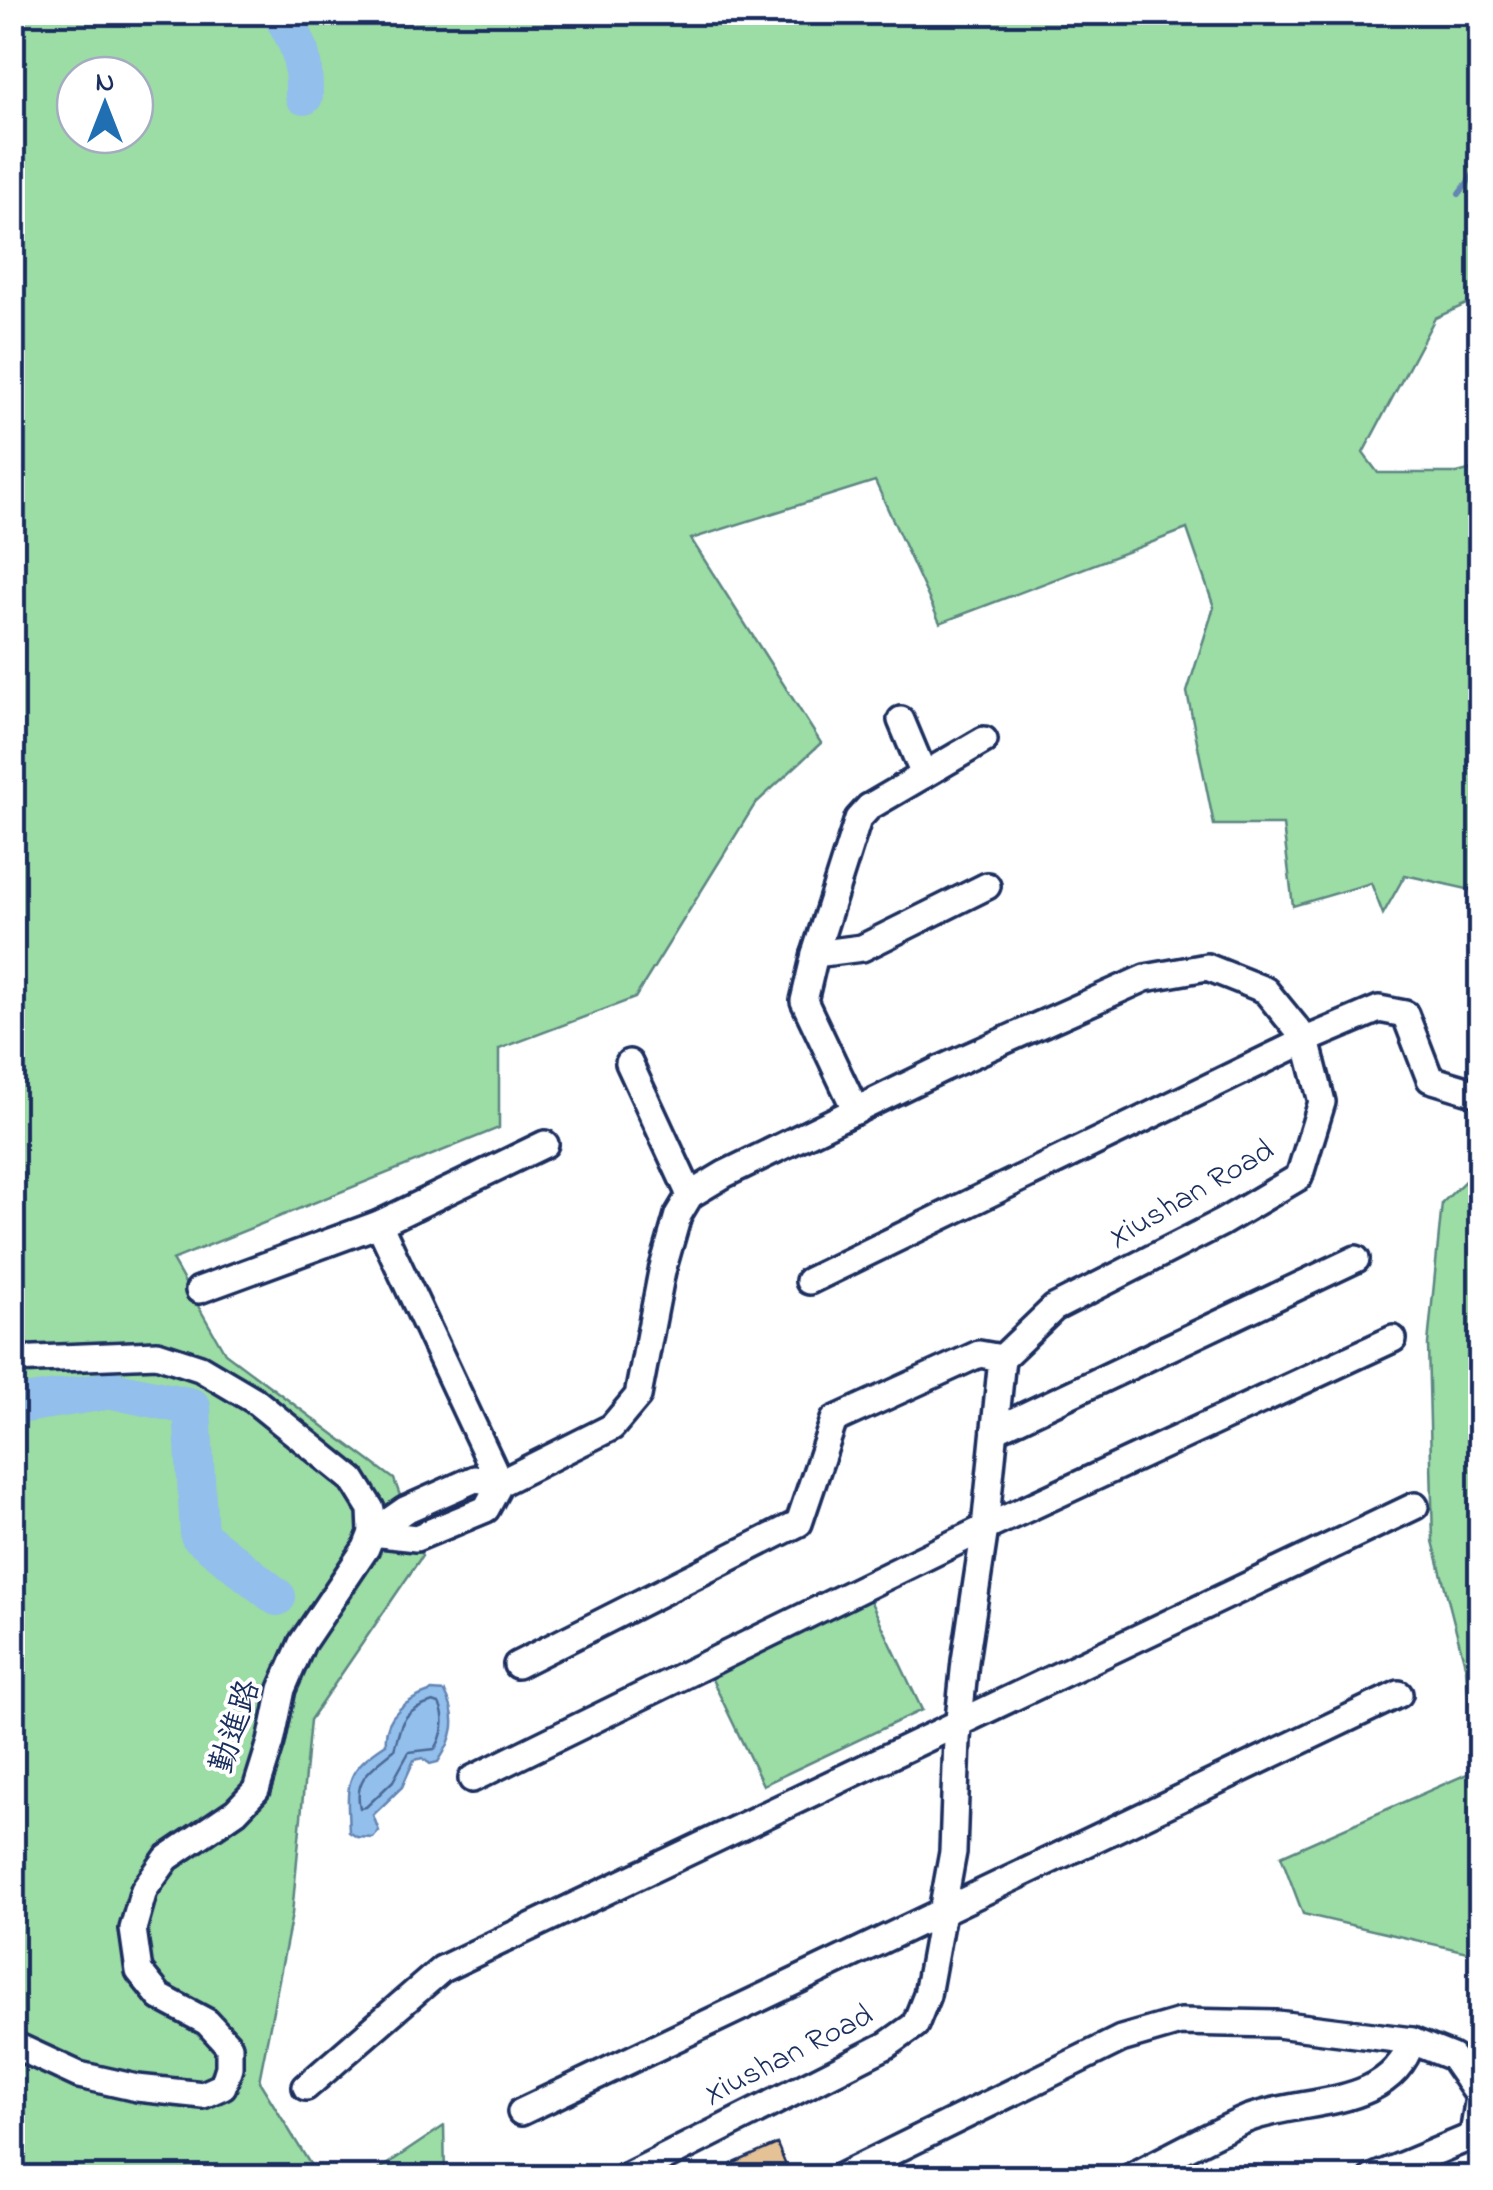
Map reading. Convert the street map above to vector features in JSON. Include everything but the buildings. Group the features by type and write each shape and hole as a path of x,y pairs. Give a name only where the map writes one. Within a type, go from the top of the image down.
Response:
{"street":[{"path":"901,720 924,775"},
{"path":"856,1111 804,1001 858,819 870,807 984,740"},
{"path":"815,954 862,948 987,886"},
{"name":"Xiushan Road","path":"624,2178 887,2044 915,2025 928,1995 953,1852 959,1725 1002,1358 1054,1308 1222,1223 1299,1177 1322,1102 1306,1040 1265,990 1208,967 1144,978 856,1111 690,1195"},
{"path":"809,1282 1306,1040 1379,1009 1405,1014 1430,1079 1480,1094"},
{"path":"12,1360 157,1354 200,1368 254,1400 353,1480 370,1509 372,1533 416,1538 486,1509 500,1483 612,1426 638,1396 662,1271 678,1214 690,1195 629,1063"},
{"path":"200,1290 380,1224 545,1144"},
{"path":"380,1224 500,1483"},
{"path":"995,1430 1356,1259"},
{"path":"472,1779 985,1528 1393,1338"},
{"path":"517,1665 800,1522 834,1420 979,1354 1002,1358"},
{"path":"306,2087 442,1969 1415,1506"},
{"name":"勤進路","path":"12,2044 79,2075 137,2088 203,2096 223,2086 230,2067 230,2046 206,2022 160,1997 139,1971 133,1928 144,1890 167,1858 236,1811 256,1790 282,1689 302,1644 372,1533"},
{"path":"521,2112 1399,1694"},
{"path":"838,2178 1121,2039 1180,2022 1277,2024 1412,2041 1452,2056 1479,2096 1473,2136 1372,2178"},
{"path":"1130,2178 1250,2118 1359,2095 1405,2062 1412,2041"}],"green space":[{"path":"12,13 1480,13 1480,298 1435,318 1363,453 1378,473 1457,473 1480,467 1480,892 1405,875 1383,914 1371,883 1293,906 1283,825 1214,825 1187,692 1214,607 1187,529 940,623 875,481 691,539 821,743 755,804 635,998 499,1049 499,1128 172,1260 225,1353 394,1479 422,1556 310,1720 292,1914 259,2081 318,2177 13,2177"},
{"path":"1471,1112 1480,1124 1480,1955 1303,1914 1281,1856 1474,1771 1466,1669 1433,1541 1428,1344 1442,1203 1469,1177"},
{"path":"870,1600 922,1710 763,1785 710,1675"},
{"path":"444,2126 445,2177 368,2177"}],"water":[{"path":"432,1691 445,1692 452,1711 453,1728 443,1753 438,1762 430,1764 423,1758 414,1760 402,1787 373,1815 379,1831 373,1838 357,1837 349,1832 348,1815 348,1790 355,1771 386,1744 389,1725 399,1710"}],"waterway":[{"path":"280,12 300,52 304,96"},
{"path":"1459,194 1480,166"},
{"path":"12,1406 112,1390 192,1407 199,1535 277,1597"}]}
